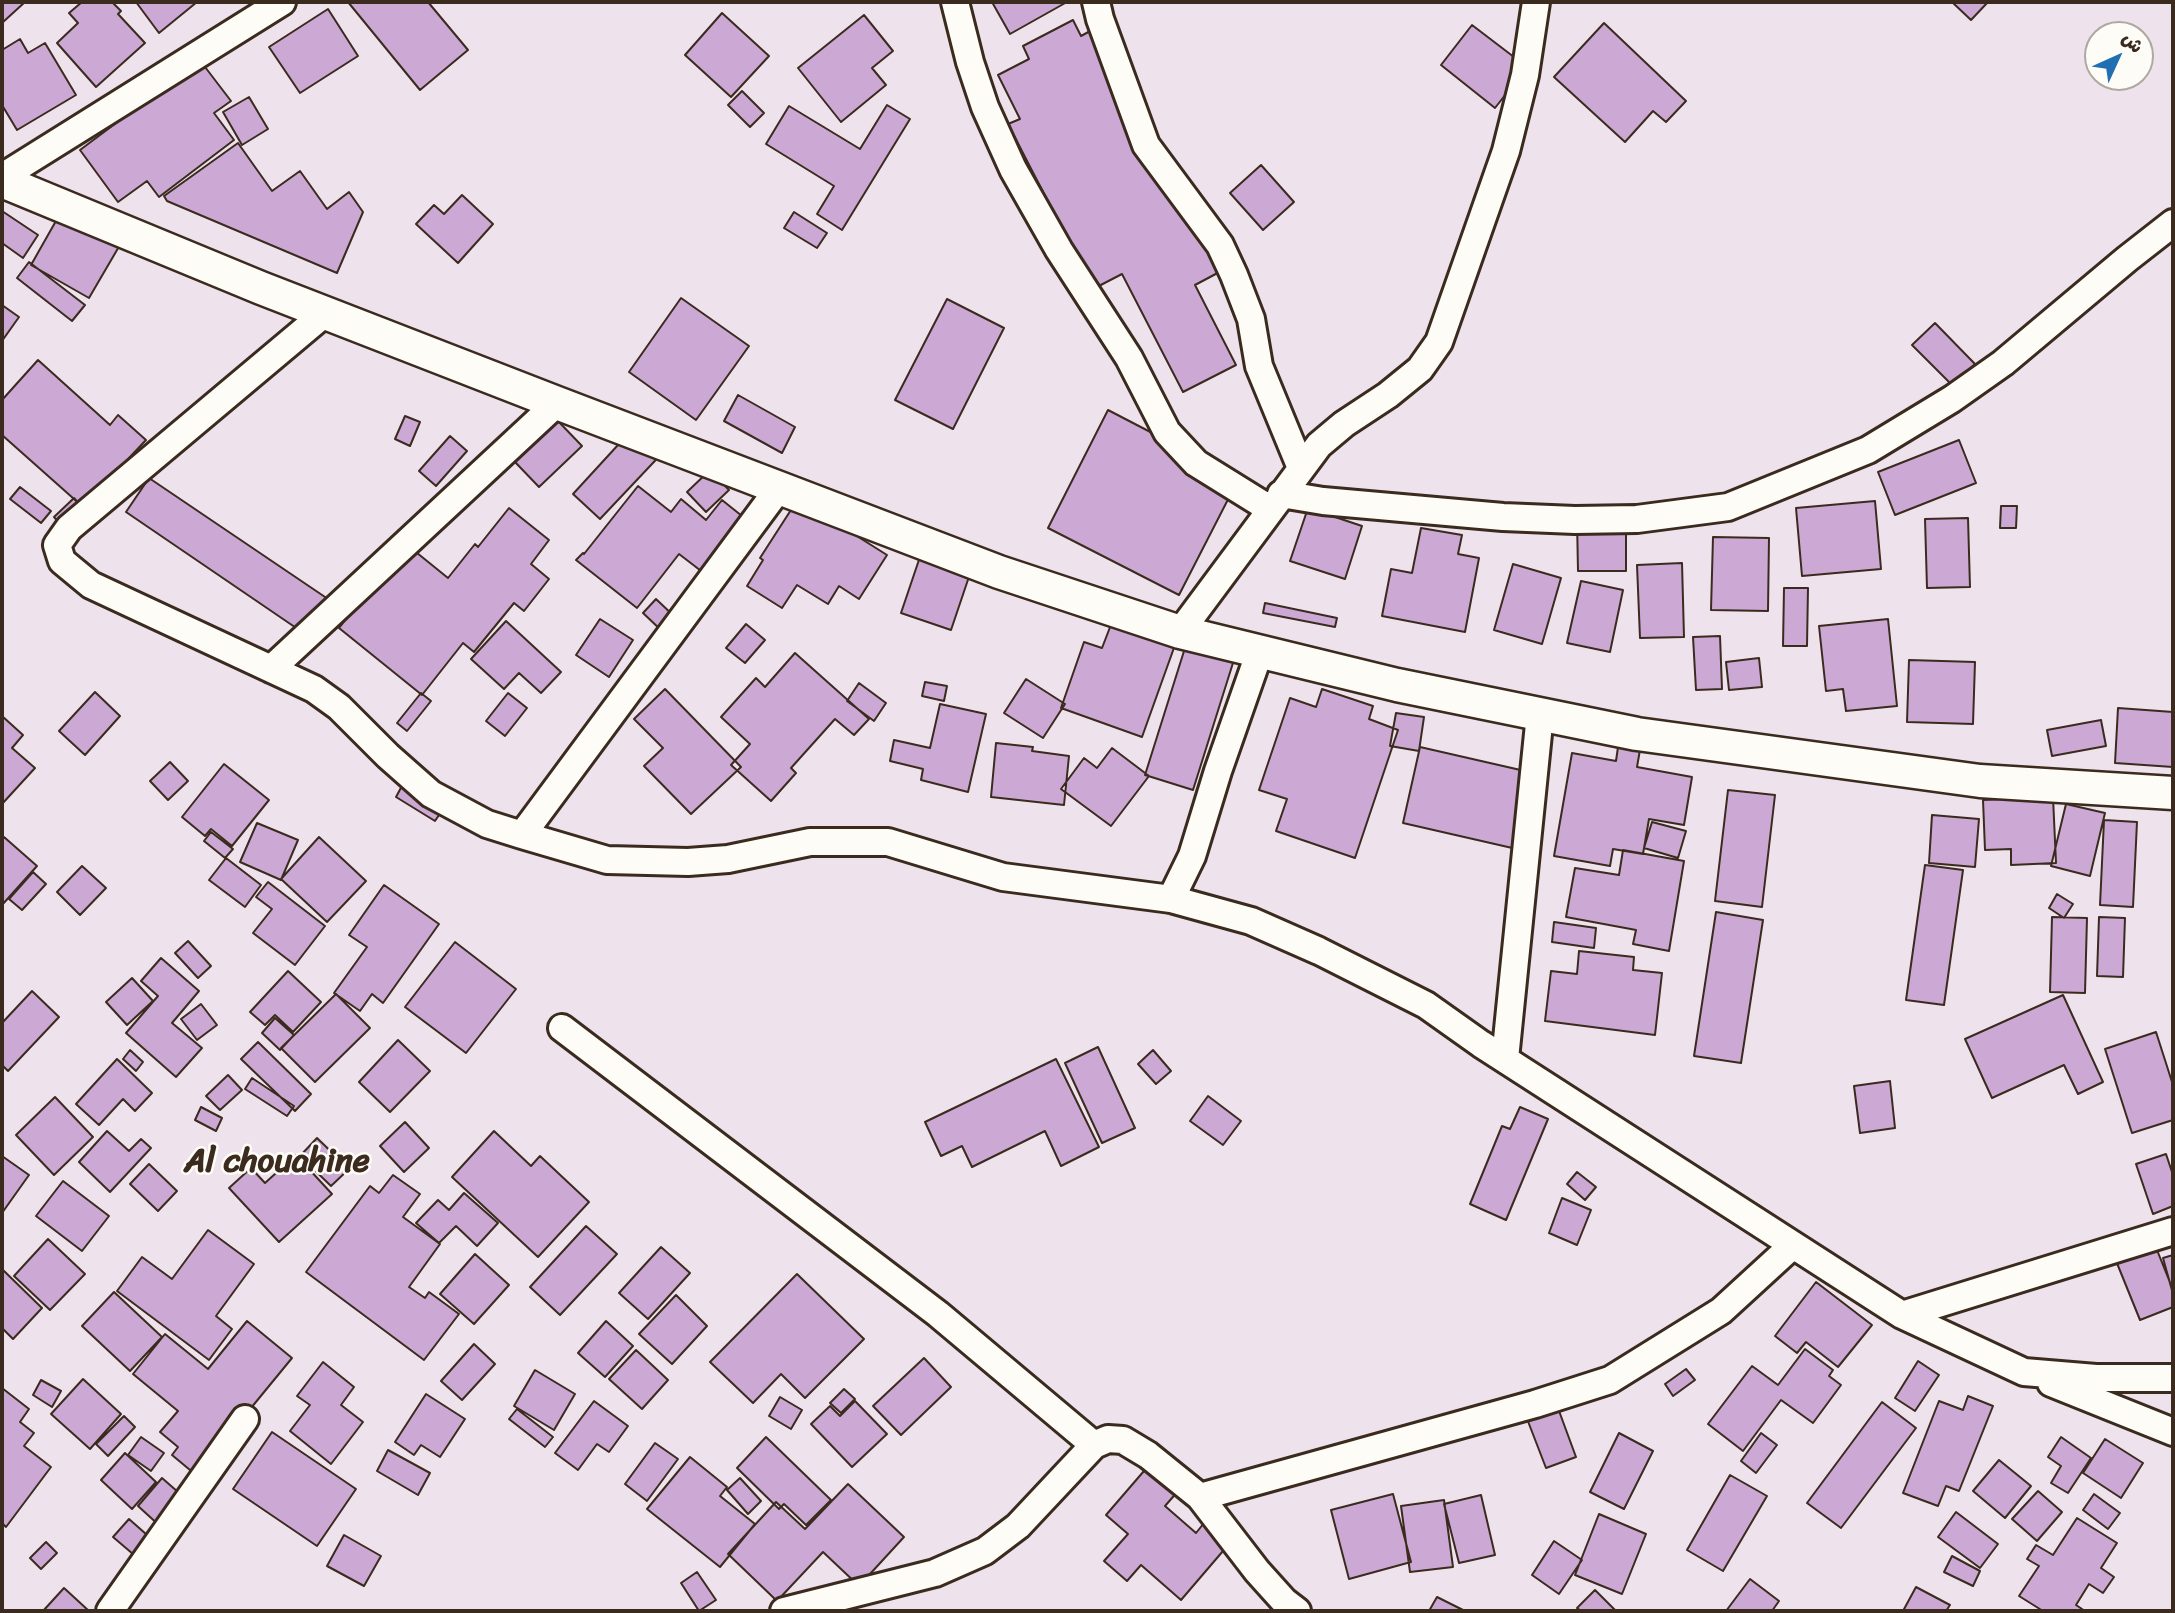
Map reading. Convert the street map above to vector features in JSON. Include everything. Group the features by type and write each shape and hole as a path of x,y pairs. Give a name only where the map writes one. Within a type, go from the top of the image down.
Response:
{"street":[{"path":"2,179 253,9 282,2"},
{"path":"955,2 985,107 1013,169 1059,250 1129,358 1167,432 1195,463 1276,502 1323,501 1503,517 1563,519 1637,519 1728,507 1868,450 1952,399 2003,363 2173,223"},
{"path":"1096,2 1146,145 1220,245 1234,275 1251,319 1259,366 1301,468"},
{"path":"1181,632 1319,445 1420,369 1439,342 1506,151 1525,75 1536,2"},
{"path":"2,179 325,313 557,403 999,572 1181,632 1397,685 1637,734 1980,781 2173,793"},
{"path":"325,313 69,528 57,545 62,561 91,585 314,689 339,707 431,794 487,824 522,835 607,860 688,862 728,859 810,842 888,842 1003,877 1171,898 1251,920 1426,1005 1481,1044 1902,1315 2024,1372 2173,1432"},
{"path":"271,669 557,403"},
{"path":"522,835 779,488"},
{"path":"1171,898 1192,856 1260,651"},
{"path":"1505,1059 1540,714"},
{"path":"562,1028 938,1314 1094,1445"},
{"path":"1902,1315 2173,1231"},
{"path":"1200,1497 1535,1404 1610,1380 1721,1311 1793,1245"},
{"path":"2024,1372 2096,1378 2173,1378"},
{"path":"110,1611 245,1419"},
{"path":"784,1611 935,1573 985,1551 1018,1526 1094,1445 1108,1439 1123,1440 1148,1455 1200,1497 1257,1571 1291,1608"}],"building":[{"path":"2,2 25,2 2,23"},
{"path":"82,2 112,2 121,11 118,14 145,43 96,87 57,43 78,23 69,13"},
{"path":"136,2 197,2 159,33"},
{"path":"348,2 428,2 468,50 420,90"},
{"path":"992,2 1067,2 1010,34"},
{"path":"1952,2 1988,2 1971,20"},
{"path":"328,9 358,56 300,93 269,47"},
{"path":"722,13 769,56 731,97 685,55"},
{"path":"864,15 893,51 872,68 886,85 841,122 798,68"},
{"path":"1073,20 1081,36 1092,30 1227,268 1195,285 1236,365 1183,392 1122,274 1093,289 1008,124 1020,119 998,75 1029,59 1023,46"},
{"path":"1604,23 1686,101 1666,122 1653,111 1625,142 1554,77"},
{"path":"1472,25 1527,67 1495,108 1441,65"},
{"path":"20,39 28,53 45,43 76,95 17,130 2,105 2,50"},
{"path":"202,63 231,101 214,113 234,140 159,197 147,181 118,202 80,150 175,79"},
{"path":"742,91 764,113 750,127 728,105"},
{"path":"249,97 268,129 242,145 223,112"},
{"path":"887,105 910,119 842,230 817,214 834,186 766,144 789,106 860,149"},
{"path":"238,143 272,191 300,171 327,209 349,192 363,212 337,273 167,201 164,196"},
{"path":"1261,165 1294,202 1263,230 1230,193"},
{"path":"462,195 493,224 458,263 416,224 434,205 444,214"},
{"path":"65,205 124,238 89,298 31,265"},
{"path":"2,211 38,235 23,258 2,243"},
{"path":"794,212 827,233 817,248 784,228"},
{"path":"29,262 85,305 72,321 17,278"},
{"path":"681,298 749,346 696,420 629,372"},
{"path":"947,299 1004,328 953,429 895,400"},
{"path":"2,305 19,317 2,341"},
{"path":"1935,323 1975,364 1953,386 1912,345"},
{"path":"38,360 110,425 118,415 146,440 83,507 2,435 2,400"},
{"path":"738,395 795,427 782,453 724,421"},
{"path":"1108,410 1239,478 1179,595 1048,528"},
{"path":"405,416 420,422 410,446 395,439"},
{"path":"558,421 582,446 539,487 515,462"},
{"path":"640,421 668,447 600,519 573,494"},
{"path":"450,436 467,451 436,486 419,471"},
{"path":"1959,440 1976,483 1895,515 1878,472"},
{"path":"710,470 729,490 706,512 687,492"},
{"path":"149,478 328,599 305,634 126,512"},
{"path":"638,486 671,512 681,499 706,520 722,500 747,520 705,574 679,554 637,608 576,560 584,554"},
{"path":"20,487 51,511 41,523 10,499"},
{"path":"74,498 82,507 62,526 54,517"},
{"path":"798,499 887,555 859,599 839,586 828,604 797,585 782,608 747,586 763,560 760,558"},
{"path":"1875,501 1881,569 1802,576 1796,508"},
{"path":"2001,506 2017,506 2016,528 2000,528"},
{"path":"509,508 549,540 531,564 549,579 524,611 514,603 474,652 463,643 422,695 339,628 406,544 448,578 475,544 478,547"},
{"path":"1308,508 1362,526 1345,579 1290,561"},
{"path":"1968,518 1970,587 1927,588 1925,519"},
{"path":"1626,519 1626,571 1578,571 1577,520"},
{"path":"1421,528 1462,535 1458,554 1479,558 1465,632 1382,616 1391,569 1412,573"},
{"path":"1713,537 1769,538 1768,611 1711,610"},
{"path":"925,542 975,559 951,630 901,613"},
{"path":"1682,563 1684,637 1640,638 1637,565"},
{"path":"1513,564 1561,578 1542,644 1494,630"},
{"path":"1581,581 1623,590 1610,652 1567,643"},
{"path":"1784,588 1808,588 1807,646 1783,646"},
{"path":"656,599 676,618 663,632 643,613"},
{"path":"1265,603 1337,618 1335,627 1263,613"},
{"path":"600,619 633,640 609,677 576,655"},
{"path":"1888,619 1897,706 1846,711 1843,689 1826,691 1819,626"},
{"path":"506,621 561,672 541,693 519,673 504,689 471,659"},
{"path":"1112,622 1175,645 1142,737 1061,708 1084,642 1102,648"},
{"path":"746,624 765,640 745,663 726,648"},
{"path":"1190,632 1238,647 1193,790 1145,775"},
{"path":"1720,636 1722,689 1696,690 1693,637"},
{"path":"795,653 869,719 854,735 835,719 791,768 796,773 771,801 731,765 750,744 721,717 756,678 765,687"},
{"path":"1759,658 1762,687 1729,690 1726,662"},
{"path":"1909,660 1975,662 1973,724 1907,722"},
{"path":"1026,679 1065,704 1043,738 1004,713"},
{"path":"925,682 947,686 944,701 922,696"},
{"path":"859,683 886,703 874,721 847,701"},
{"path":"665,689 741,767 691,814 644,766 663,748 634,719"},
{"path":"1322,689 1373,706 1369,719 1398,730 1355,858 1276,831 1287,799 1259,790 1290,698 1316,707"},
{"path":"95,692 120,716 85,755 59,731"},
{"path":"421,693 431,701 407,731 397,723"},
{"path":"508,693 527,708 505,736 486,721"},
{"path":"940,704 986,714 968,792 921,780 923,769 890,761 894,740 930,748"},
{"path":"2118,708 2173,712 2173,767 2115,763"},
{"path":"1396,713 1424,717 1419,751 1390,746"},
{"path":"2,716 23,735 12,748 35,768 2,804"},
{"path":"2101,720 2106,746 2052,756 2047,730"},
{"path":"1619,740 1641,744 1637,767 1692,777 1684,825 1649,819 1643,854 1613,849 1610,866 1554,856 1572,753 1616,761"},
{"path":"996,743 1033,747 1032,751 1069,756 1064,805 991,797"},
{"path":"1420,747 1538,774 1521,850 1403,823"},
{"path":"1112,748 1149,776 1111,826 1061,789 1084,758 1097,768"},
{"path":"170,762 188,781 168,800 150,781"},
{"path":"224,764 269,800 232,846 211,829 205,836 182,817"},
{"path":"403,784 443,809 435,821 396,797"},
{"path":"1728,790 1775,795 1762,907 1715,901"},
{"path":"2053,797 2056,863 2011,865 2011,849 1985,850 1983,800"},
{"path":"2066,804 2105,813 2090,876 2051,866"},
{"path":"1932,815 1979,819 1975,867 1929,863"},
{"path":"2104,820 2137,822 2133,907 2100,905"},
{"path":"1652,822 1686,831 1678,858 1644,848"},
{"path":"257,823 298,840 281,880 240,862"},
{"path":"211,832 233,849 225,858 204,841"},
{"path":"4,837 37,866 2,905 2,840"},
{"path":"319,837 366,881 327,922 281,879"},
{"path":"1623,850 1684,861 1669,951 1633,944 1636,930 1566,917 1575,868 1619,875"},
{"path":"226,858 261,885 245,907 209,880"},
{"path":"1925,865 1963,870 1944,1005 1906,1000"},
{"path":"82,866 106,888 80,915 57,892"},
{"path":"33,872 46,884 22,910 9,899"},
{"path":"268,882 325,926 295,965 253,933 272,909 256,897"},
{"path":"384,885 439,924 383,1003 372,994 360,1011 334,993 367,947 349,935"},
{"path":"2057,894 2073,904 2064,918 2049,908"},
{"path":"1716,912 1763,920 1741,1063 1694,1056"},
{"path":"2052,917 2087,918 2085,993 2050,992"},
{"path":"2099,917 2125,918 2123,977 2097,976"},
{"path":"1554,922 1596,928 1594,948 1552,942"},
{"path":"188,941 211,966 198,978 175,953"},
{"path":"455,942 516,989 466,1053 405,1007"},
{"path":"1579,951 1634,957 1633,970 1662,973 1655,1035 1545,1021 1551,971 1577,974"},
{"path":"161,958 199,991 172,1023 202,1048 176,1077 126,1033 158,996 141,981"},
{"path":"288,971 321,1002 293,1032 275,1015 265,1025 250,1012"},
{"path":"132,978 153,1001 127,1025 106,1002"},
{"path":"32,991 59,1017 8,1071 2,1065 2,1023"},
{"path":"336,994 370,1028 315,1082 281,1048"},
{"path":"2063,995 2103,1082 2078,1094 2064,1065 1992,1098 1965,1039"},
{"path":"201,1004 217,1025 197,1040 181,1019"},
{"path":"275,1018 294,1035 280,1050 262,1033"},
{"path":"2156,1032 2173,1085 2173,1120 2132,1133 2105,1049"},
{"path":"398,1040 430,1071 390,1112 359,1082"},
{"path":"258,1042 311,1094 295,1111 241,1059"},
{"path":"1098,1047 1135,1128 1102,1143 1065,1063"},
{"path":"130,1050 143,1062 136,1071 123,1059"},
{"path":"1153,1050 1171,1071 1156,1084 1138,1064"},
{"path":"117,1059 152,1093 135,1111 123,1099 99,1125 76,1104"},
{"path":"1056,1059 1099,1147 1061,1166 1045,1131 972,1167 962,1146 941,1156 925,1122"},
{"path":"228,1075 242,1090 220,1110 206,1096"},
{"path":"252,1078 294,1106 287,1116 245,1089"},
{"path":"1890,1081 1895,1128 1860,1133 1854,1086"},
{"path":"1208,1096 1241,1121 1223,1145 1190,1121"},
{"path":"55,1097 93,1137 54,1175 16,1135"},
{"path":"201,1107 222,1118 216,1131 195,1120"},
{"path":"1520,1107 1548,1119 1506,1220 1470,1204 1502,1126 1510,1129"},
{"path":"405,1122 429,1148 404,1172 380,1146"},
{"path":"107,1131 129,1151 141,1139 151,1148 110,1192 79,1162"},
{"path":"494,1131 531,1166 540,1156 589,1202 538,1257 452,1177"},
{"path":"317,1138 349,1169 331,1186 300,1156"},
{"path":"2166,1154 2173,1175 2173,1206 2153,1214 2136,1164"},
{"path":"296,1155 332,1194 279,1242 229,1188 251,1168 265,1183"},
{"path":"2,1156 29,1175 2,1213"},
{"path":"149,1164 177,1191 158,1211 130,1184"},
{"path":"1577,1172 1596,1187 1585,1200 1567,1184"},
{"path":"393,1175 420,1194 403,1217 440,1244 409,1287 425,1298 429,1292 459,1314 424,1360 306,1272 370,1186 379,1193"},
{"path":"63,1181 109,1216 82,1251 36,1216"},
{"path":"464,1193 498,1223 477,1246 456,1226 439,1243 416,1223 438,1200 449,1210"},
{"path":"1562,1198 1591,1210 1577,1245 1549,1233"},
{"path":"586,1226 617,1254 560,1315 530,1287"},
{"path":"208,1230 254,1264 216,1316 232,1329 209,1360 117,1291 142,1257 172,1279"},
{"path":"2149,1230 2173,1290 2173,1307 2140,1320 2110,1246"},
{"path":"48,1239 85,1274 50,1310 14,1276"},
{"path":"661,1247 690,1273 648,1319 619,1293"},
{"path":"475,1254 509,1285 474,1324 440,1294"},
{"path":"2173,1255 2173,1294 2163,1258"},
{"path":"3,1270 42,1308 13,1339 2,1328"},
{"path":"797,1274 864,1339 805,1398 781,1374 753,1403 710,1362"},
{"path":"1816,1282 1872,1325 1838,1367 1806,1342 1797,1353 1775,1336"},
{"path":"114,1292 162,1337 130,1371 82,1326"},
{"path":"676,1295 707,1326 672,1364 639,1334"},
{"path":"247,1321 292,1358 196,1475 172,1455 178,1447 160,1432 178,1411 133,1374 165,1334 208,1369"},
{"path":"606,1321 633,1346 605,1377 578,1353"},
{"path":"474,1344 495,1364 462,1400 441,1381"},
{"path":"1805,1349 1833,1370 1829,1376 1841,1385 1813,1423 1781,1400 1743,1451 1708,1424 1752,1366 1778,1385"},
{"path":"636,1350 668,1380 642,1409 609,1379"},
{"path":"924,1358 951,1387 901,1435 873,1406"},
{"path":"1918,1361 1939,1375 1915,1411 1895,1398"},
{"path":"323,1362 354,1387 341,1405 363,1422 331,1464 290,1431 310,1405 297,1396"},
{"path":"1686,1369 1695,1380 1673,1396 1665,1384"},
{"path":"535,1370 575,1394 554,1430 514,1406"},
{"path":"83,1379 121,1414 90,1449 51,1414"},
{"path":"41,1380 61,1391 52,1407 33,1395"},
{"path":"2,1388 29,1409 20,1422 34,1433 24,1446 51,1467 6,1527 2,1523"},
{"path":"844,1389 855,1399 841,1413 830,1403"},
{"path":"426,1394 465,1419 440,1457 421,1445 414,1455 395,1442"},
{"path":"1968,1396 1993,1406 1959,1491 1946,1486 1938,1506 1903,1493 1939,1401 1963,1410"},
{"path":"780,1397 802,1410 791,1429 769,1416"},
{"path":"1555,1400 1576,1457 1546,1468 1524,1411"},
{"path":"594,1401 628,1426 609,1452 597,1444 578,1470 555,1453"},
{"path":"855,1401 887,1434 852,1467 811,1424 830,1406 840,1416"},
{"path":"1882,1402 1916,1428 1841,1528 1807,1503"},
{"path":"517,1409 553,1437 545,1447 509,1419"},
{"path":"124,1416 135,1427 108,1456 96,1444"},
{"path":"272,1432 356,1489 317,1546 233,1489"},
{"path":"1619,1433 1653,1451 1624,1509 1590,1492"},
{"path":"1761,1433 1777,1445 1756,1473 1741,1461"},
{"path":"141,1437 164,1453 151,1471 128,1455"},
{"path":"766,1437 831,1500 806,1525 784,1504 779,1509 737,1468"},
{"path":"2061,1437 2091,1458 2068,1493 2051,1483 2061,1466 2048,1457"},
{"path":"2105,1439 2143,1463 2121,1498 2083,1473"},
{"path":"655,1443 678,1459 647,1501 625,1484"},
{"path":"388,1450 430,1473 418,1495 377,1471"},
{"path":"125,1453 156,1482 132,1509 101,1480"},
{"path":"690,1457 727,1487 720,1496 755,1524 720,1567 647,1509"},
{"path":"1999,1460 2031,1486 2005,1518 1973,1491"},
{"path":"1150,1464 1179,1490 1165,1506 1196,1533 1204,1523 1229,1544 1181,1600 1141,1565 1127,1581 1104,1561 1128,1534 1106,1515"},
{"path":"1730,1475 1767,1496 1723,1571 1687,1550"},
{"path":"162,1478 186,1499 161,1527 138,1506"},
{"path":"740,1478 761,1501 748,1514 727,1490"},
{"path":"848,1484 904,1537 859,1586 823,1552 777,1601 728,1554 776,1502 805,1529"},
{"path":"2038,1491 2062,1512 2037,1541 2012,1519"},
{"path":"1393,1494 1411,1562 1349,1579 1331,1510"},
{"path":"2094,1494 2120,1513 2108,1529 2083,1510"},
{"path":"1481,1495 1495,1555 1459,1563 1444,1504"},
{"path":"1444,1500 1453,1567 1410,1572 1401,1506"},
{"path":"1956,1512 1998,1544 1980,1568 1938,1537"},
{"path":"1599,1514 1646,1534 1622,1594 1575,1575"},
{"path":"2077,1518 2117,1543 2101,1568 2114,1577 2103,1593 2089,1584 2076,1605 2085,1611 2043,1611 2019,1596 2039,1566 2027,1559 2036,1545 2053,1555"},
{"path":"129,1519 155,1542 140,1560 113,1537"},
{"path":"344,1535 381,1556 364,1586 327,1566"},
{"path":"1554,1541 1582,1560 1559,1594 1532,1575"},
{"path":"46,1542 57,1553 41,1569 30,1558"},
{"path":"1952,1556 1980,1571 1973,1586 1944,1572"},
{"path":"697,1572 716,1600 699,1611 681,1583"},
{"path":"1750,1579 1779,1601 1772,1611 1726,1611"},
{"path":"1916,1587 1950,1605 1946,1611 1903,1611"},
{"path":"64,1588 89,1611 43,1611"},
{"path":"1595,1590 1616,1611 1581,1611 1577,1608"},
{"path":"1437,1597 1465,1611 1429,1611"}],"district":[{"name":"Al chouahine","path":"277,1163"}]}
